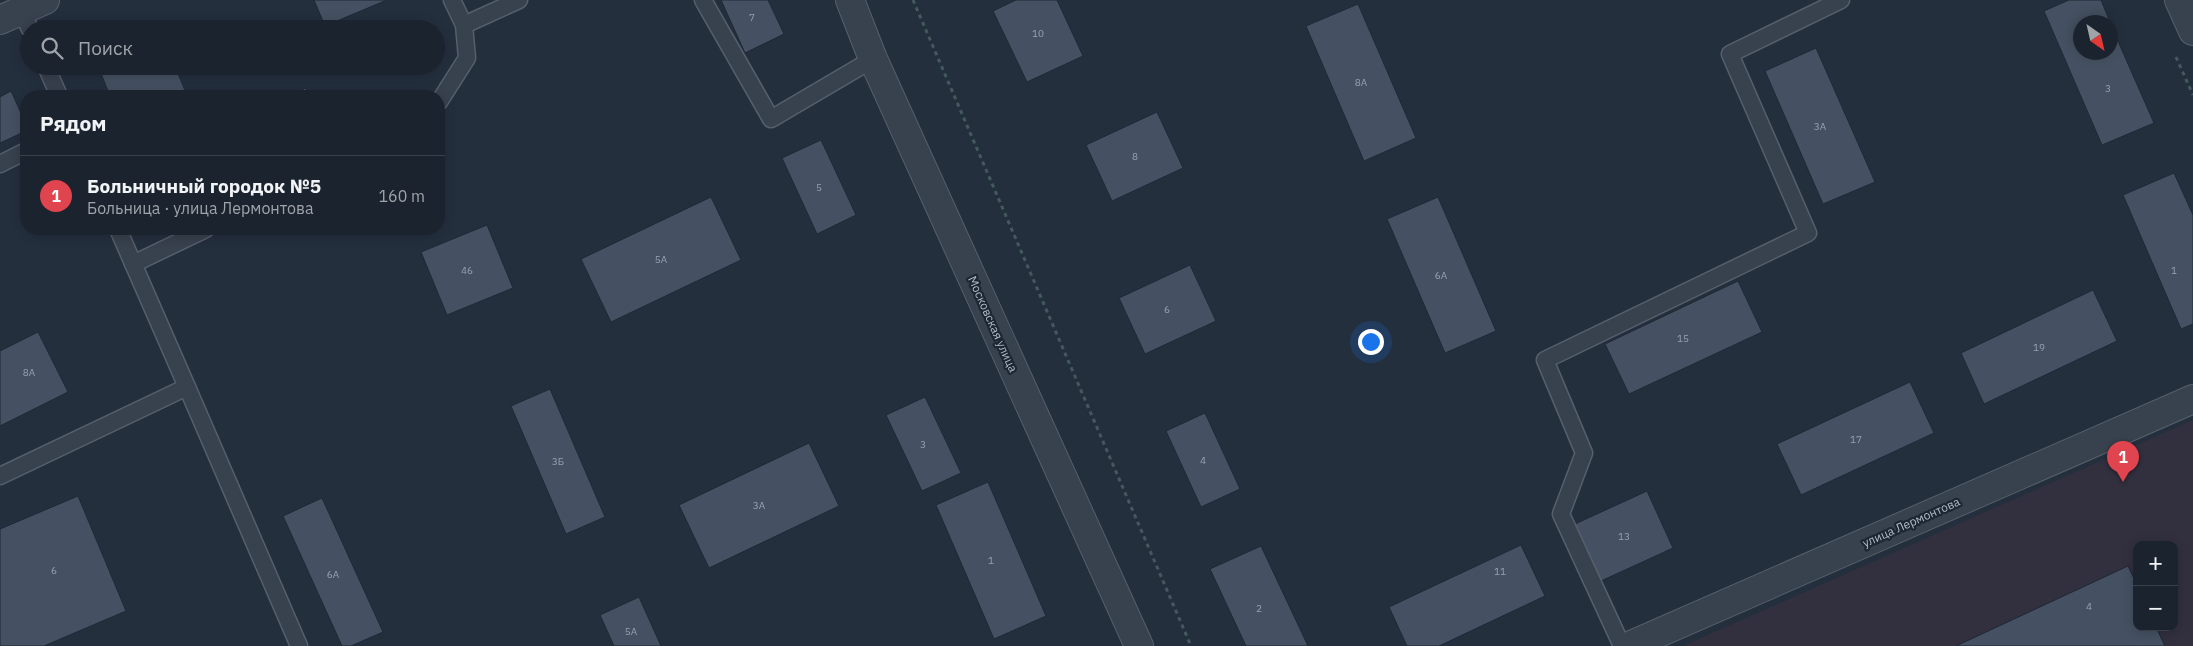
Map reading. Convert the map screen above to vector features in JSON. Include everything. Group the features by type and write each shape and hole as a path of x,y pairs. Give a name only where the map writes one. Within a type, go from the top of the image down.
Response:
{"street":[{"name":"Московская улица","path":"850,0 873,60 1139,646"},
{"path":"2179,0 2193,31"},
{"name":"улица Лермонтова","path":"1629,646 2193,399"}],"lane":[{"path":"445,93 467,58 464,25 452,0"},
{"path":"464,25 519,0"},
{"path":"703,0 771,119 873,60"},
{"path":"1622,646 1561,514 1584,454 1545,360 1808,234 1730,54 1841,0"},
{"path":"50,75 56,90"},
{"path":"0,164 20,154"},
{"path":"121,235 299,646"},
{"path":"133,264 193,235"},
{"path":"0,476 187,387"}],"path":[{"path":"914,0 1191,646"}],"shaded area":[{"path":"2193,420 2193,646 1683,646"}],"building":[{"path":"314,0 387,0 339,20 322,20"},
{"path":"721,0 768,0 784,34 745,53"},
{"path":"1016,0 1057,0 1083,56 1027,82 993,11"},
{"path":"2069,0 2101,0 2107,15 2073,15 2073,60 2118,60 2118,41 2154,123 2102,145 2044,11"},
{"path":"1358,4 1416,138 1364,161 1306,26"},
{"path":"1816,48 1875,182 1823,204 1765,71"},
{"path":"102,75 179,75 185,90 108,90"},
{"path":"11,91 20,111 20,134 0,143 0,97"},
{"path":"1157,112 1183,168 1112,201 1086,145"},
{"path":"821,140 856,215 817,234 782,158"},
{"path":"2174,173 2193,215 2193,324 2181,329 2123,195"},
{"path":"711,197 741,260 611,322 581,259"},
{"path":"1438,197 1496,331 1445,353 1387,219"},
{"path":"487,225 513,288 447,315 421,252"},
{"path":"1190,265 1216,321 1145,354 1119,298"},
{"path":"1738,281 1762,332 1629,394 1605,344"},
{"path":"2093,290 2117,341 1984,404 1961,353"},
{"path":"38,332 68,392 0,426 0,351"},
{"path":"1910,382 1934,433 1801,495 1777,444"},
{"path":"550,389 605,517 566,534 511,406"},
{"path":"925,397 961,473 922,491 886,415"},
{"path":"1205,413 1240,489 1201,507 1166,431"},
{"path":"809,443 839,506 709,568 679,505"},
{"path":"988,482 1046,616 994,639 936,505"},
{"path":"1647,491 1673,548 1601,581 1575,524"},
{"path":"78,496 126,611 44,646 0,646 0,529"},
{"path":"322,498 383,632 351,646 342,646 283,516"},
{"path":"1521,545 1545,596 1439,646 1407,646 1389,607"},
{"path":"1261,546 1308,646 1246,646 1210,569"},
{"path":"2128,566 2133,577 2133,631 2158,631 2165,646 1956,646"},
{"path":"639,597 661,646 614,646 600,615"}],"place":[{"name":"Больничный городок №5","path":"2123,482"}]}
